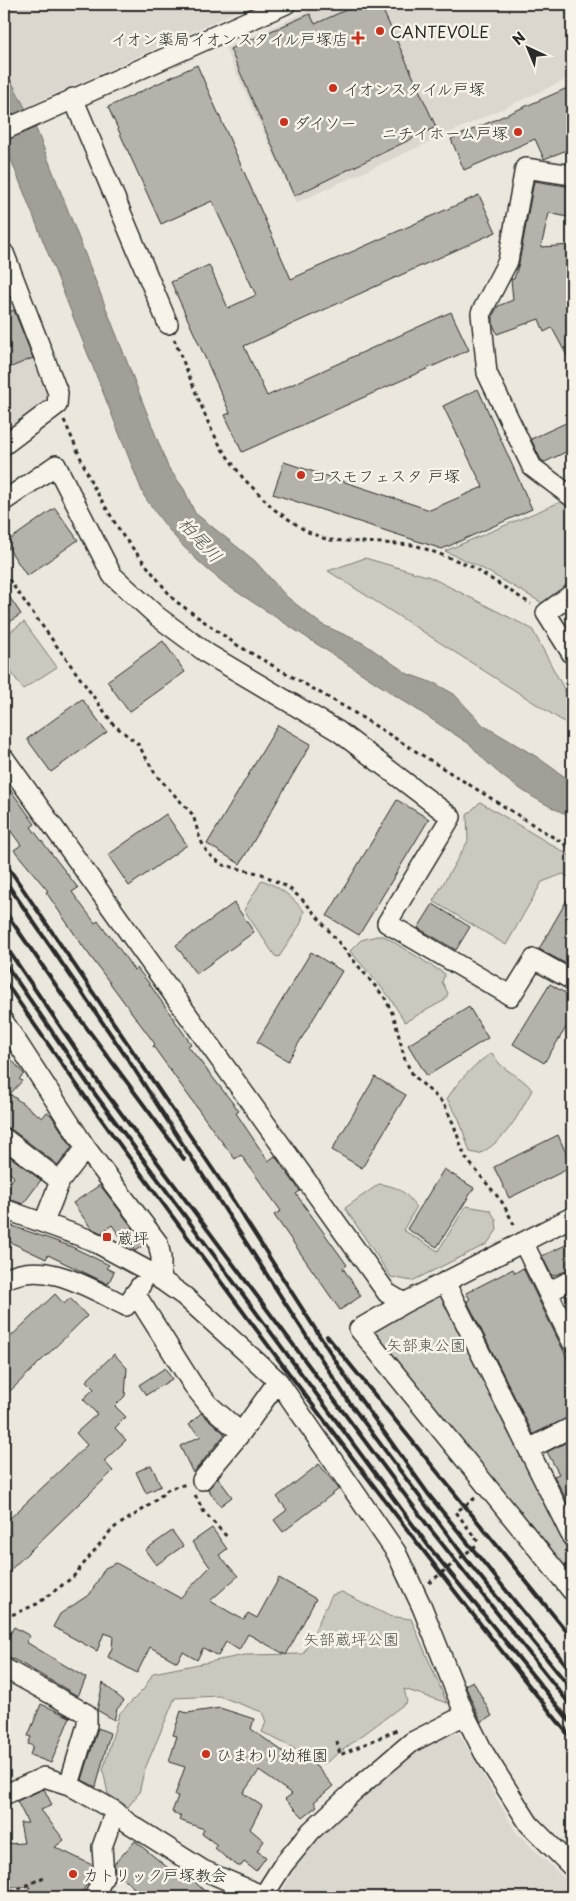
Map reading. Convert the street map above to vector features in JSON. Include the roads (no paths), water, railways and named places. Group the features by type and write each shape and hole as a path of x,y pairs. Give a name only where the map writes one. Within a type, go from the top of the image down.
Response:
{"street":[{"path":"4,130 286,4"},
{"path":"73,98 168,324"},
{"path":"572,175 525,168 508,261 481,313 487,373 532,467 572,496"},
{"path":"4,253 58,393 57,405 4,445"},
{"path":"4,501 56,465 112,575 158,617 208,654 338,731 451,816 387,923 511,996 534,959 572,980"},
{"path":"572,594 546,613 572,654"},
{"path":"4,758 387,1293 404,1303"},
{"path":"4,1022 86,1148 158,1243 161,1257 156,1276 135,1293 126,1306 60,1274 23,1272 4,1280"},
{"path":"4,1138 60,1181"},
{"path":"44,1222 60,1181 86,1148"},
{"path":"4,1208 91,1240 156,1276 184,1296 278,1381 396,1552 422,1607 465,1715 484,1753 529,1824 572,1867"},
{"path":"572,1217 404,1303 359,1330 572,1591"},
{"path":"523,1242 572,1342"},
{"path":"548,1292 572,1280"},
{"path":"445,1282 529,1449 565,1502 572,1537"},
{"path":"135,1293 193,1385 208,1404 241,1433"},
{"path":"196,1485 241,1433 278,1381"},
{"path":"529,1449 572,1427"},
{"path":"4,1668 87,1714 87,1725 69,1786"},
{"path":"4,1795 44,1777 69,1786 115,1811 127,1822 203,1870 265,1896 283,1865 311,1831 354,1791 412,1742 465,1715"},
{"path":"94,1897 104,1876 102,1847 115,1811"}],"water":[{"name":"柏尾川","path":"4,67 37,131 168,467 184,489 195,513 255,561 286,596 321,624 363,643 408,674 436,684 454,694 483,725 537,757 572,782 572,817 517,787 493,768 471,745 228,586 202,565 163,523 144,496 4,142"}],"railway":[{"path":"4,861 220,1180 358,1396 429,1495 572,1672"},
{"path":"4,879 129,1061 349,1402 466,1559 572,1690"},
{"path":"4,910 66,1000 184,1159"},
{"path":"4,944 103,1089 431,1530 572,1707"},
{"path":"4,962 95,1094 430,1548 572,1724"},
{"path":"4,980 112,1134 309,1401 439,1571 572,1739"},
{"path":"327,1336 572,1638"}],"place":[{"name":"CANTEVOLE","path":"380,31"},
{"name":"イオン薬局イオンスタイル戸塚店","path":"358,38"},
{"name":"イオンスタイル戸塚","path":"333,88"},
{"name":"ダイソー","path":"284,122"},
{"name":"ニチイホーム戸塚","path":"518,132"},
{"name":"コスモフェスタ 戸塚","path":"301,475"},
{"name":"蔵坪","path":"107,1237"},
{"name":"ひまわり幼稚園","path":"206,1754"},
{"name":"カトリック戸塚教会","path":"73,1874"}],"park label":[{"name":"矢部東公園","path":"426,1344"},
{"name":"矢部蔵坪公園","path":"351,1638"}]}
